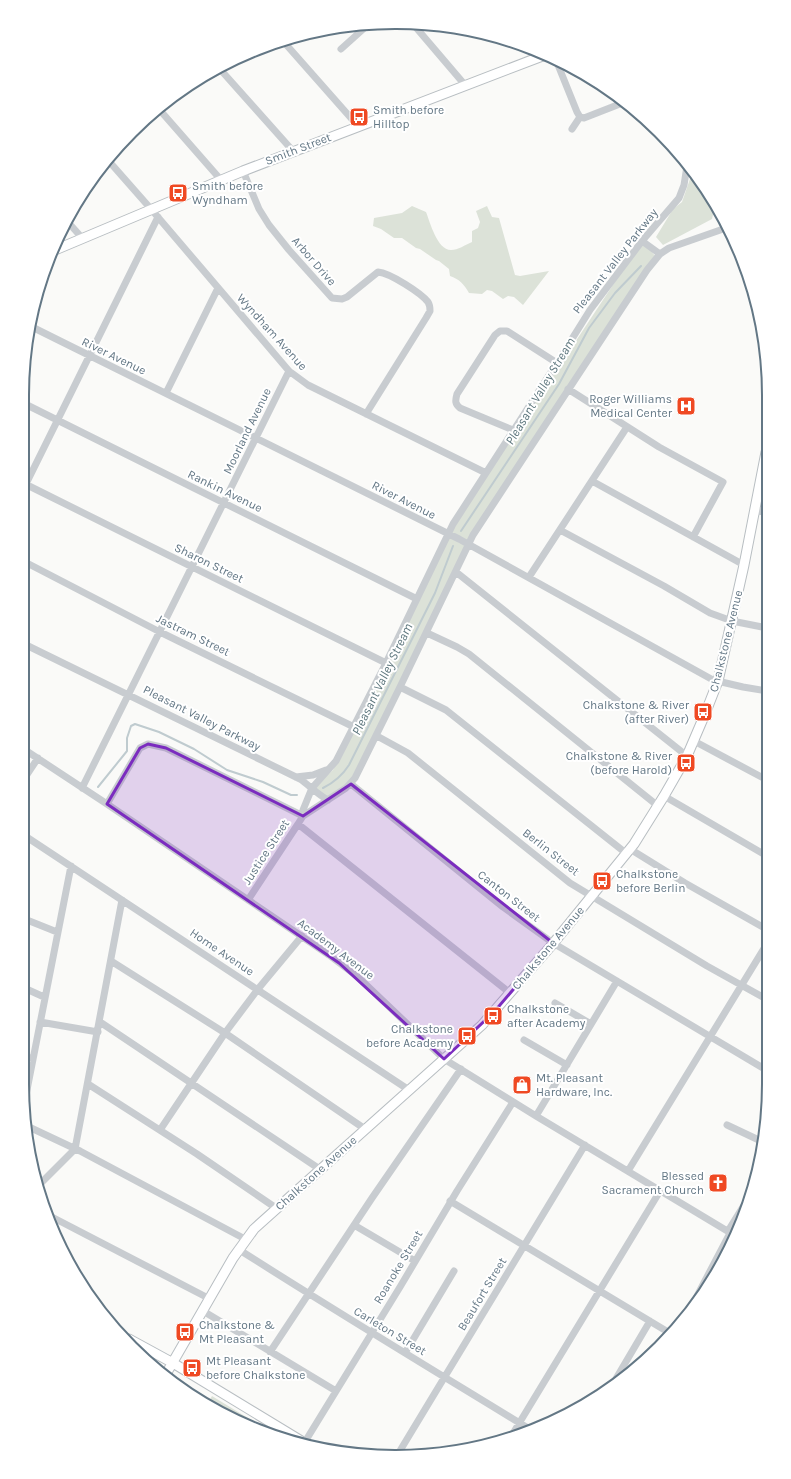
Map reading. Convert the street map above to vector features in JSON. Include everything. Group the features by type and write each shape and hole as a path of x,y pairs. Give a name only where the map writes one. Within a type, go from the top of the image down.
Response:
{"main road":[{"name":"Smith Street","path":"60,248 243,171 538,58"},
{"name":"Chalkstone Avenue","path":"168,1371 245,1239 276,1208 321,1170 482,1025 629,852 687,756 718,681 744,565 762,473"},
{"path":"135,1342 173,1363 290,1435"}],"street":[{"path":"418,30 465,85"},
{"path":"341,49 361,31"},
{"path":"287,45 358,126"},
{"path":"559,68 580,117"},
{"path":"223,72 293,152"},
{"path":"580,117 584,118 618,105"},
{"path":"162,113 221,180"},
{"path":"572,130 580,117"},
{"name":"Wyndham Avenue","path":"111,165 152,209 289,371 308,385 486,473"},
{"name":"Arbor Drive","path":"243,171 259,209 269,225 294,256 332,298 342,300 378,272 389,274 424,298 428,303 430,311 366,414"},
{"name":"Pleasant Valley Parkway","path":"303,816 303,810 312,788 336,761 386,663 453,524 590,310 642,241 679,198 686,172"},
{"path":"29,475 158,217"},
{"path":"71,225 83,238"},
{"path":"107,804 140,748 148,744 166,748 303,816 350,784 359,771 377,736 469,544 568,389 647,270 660,254 669,248 722,229"},
{"path":"642,241 660,254"},
{"path":"166,393 218,288"},
{"name":"River Avenue","path":"35,329 469,544 713,680 762,690"},
{"path":"514,430 456,405 455,400 457,394 465,381 495,335 500,331 514,335 557,363"},
{"name":"Moorland Avenue","path":"129,694 289,371"},
{"path":"568,389 658,447 700,468 723,482 693,537"},
{"name":"Rankin Avenue","path":"29,406 417,598"},
{"path":"529,577 627,427"},
{"path":"592,480 744,565"},
{"name":"Sharon Street","path":"29,487 192,566 386,663"},
{"path":"755,511 762,512"},
{"path":"560,530 664,586 710,613 732,621 762,627"},
{"name":"Jastram Street","path":"29,564 160,632 354,727"},
{"path":"456,572 687,756"},
{"path":"426,633 469,654 658,806"},
{"path":"29,646 129,694"},
{"path":"400,687 446,710 629,852 762,927"},
{"name":"Pleasant Valley Parkway","path":"82,788 129,694 294,776 328,800"},
{"name":"Berlin Street","path":"377,736 408,753 570,883 740,986 762,997"},
{"path":"694,740 762,777"},
{"name":"Academy Avenue","path":"29,752 302,936 358,977 444,1059 730,1232"},
{"path":"29,772 38,758"},
{"path":"294,776 305,777 313,775 333,766"},
{"name":"Canton Street","path":"350,784 503,907 553,943 762,1067"},
{"path":"664,796 762,853"},
{"name":"Justice Street","path":"248,900 303,816"},
{"path":"298,824 510,993"},
{"name":"Home Avenue","path":"29,839 409,1090"},
{"path":"29,1080 44,997 71,866"},
{"path":"42,1182 75,1149 122,900"},
{"path":"29,921 57,932"},
{"path":"160,1130 225,1033 258,989 302,936"},
{"path":"628,1171 762,951"},
{"path":"111,961 225,1033 365,1129"},
{"path":"536,1116 617,981"},
{"path":"29,990 44,997"},
{"path":"555,1003 591,1024"},
{"path":"40,1022 98,1032"},
{"path":"100,1022 321,1170"},
{"path":"524,1040 567,1065"},
{"path":"29,1058 33,1059"},
{"path":"270,1352 354,1225 461,1069"},
{"path":"88,1084 160,1130 276,1208"},
{"name":"Roanoke Street","path":"308,1439 450,1201 513,1102"},
{"path":"727,1125 758,1140"},
{"path":"32,1128 75,1149 245,1239"},
{"name":"Beaufort Street","path":"401,1450 585,1145"},
{"path":"515,1430 660,1191"},
{"path":"450,1201 666,1331"},
{"path":"55,1219 210,1299"},
{"path":"354,1225 415,1261"},
{"path":"711,1270 724,1246"},
{"name":"Carleton Street","path":"238,1249 525,1426"},
{"path":"405,1353 454,1271"},
{"path":"203,1311 336,1391"},
{"path":"619,1374 650,1321"}],"highlighted area":[{"path":"148,744 166,748 303,816 351,784 553,943 494,1012 444,1059 339,963 107,804 140,748"}],"shaded area":[{"path":"690,178 713,212 712,219 663,245 656,237 673,209 682,202"},
{"path":"412,206 426,212 438,241 446,249 454,250 472,242 472,231 478,228 480,222 476,211 487,206 492,217 499,218 515,275 520,276 549,271 523,305 514,297 508,296 503,299 492,291 487,290 482,294 469,293 461,282 450,276 449,269 439,261 402,238 394,238 381,229 373,226 374,218 402,213"},
{"path":"642,241 657,258 469,544 351,784 328,800 312,788 333,770 448,534"},
{"path":"212,1396 252,1421 233,1412 210,1400"}],"waterway":[{"name":"Pleasant Valley Stream","path":"461,531 559,384 589,328 615,293 641,266"},
{"name":"Pleasant Valley Stream","path":"323,788 338,778 349,765 435,593 453,546"},
{"name":"Pleasant Valley Stream","path":"98,787 127,751 127,738 131,726 135,724 159,732 194,749 227,770 263,782 291,795 297,795"}],"place":[{"name":"Smith before Hilltop","path":"359,117"},
{"name":"Smith before Wyndham","path":"178,193"},
{"name":"Roger Williams Medical Center","path":"686,406"},
{"name":"Chalkstone & River (after River)","path":"703,712"},
{"name":"Chalkstone & River (before Harold)","path":"686,763"},
{"name":"Chalkstone before Berlin","path":"602,881"},
{"name":"Chalkstone after Academy","path":"493,1016"},
{"name":"Chalkstone before Academy","path":"467,1036"},
{"name":"Mt. Pleasant Hardware, Inc.","path":"522,1085"},
{"name":"Blessed Sacrament Church","path":"718,1183"},
{"name":"Chalkstone & Mt Pleasant","path":"185,1332"},
{"name":"Mt Pleasant before Chalkstone","path":"192,1368"}]}
